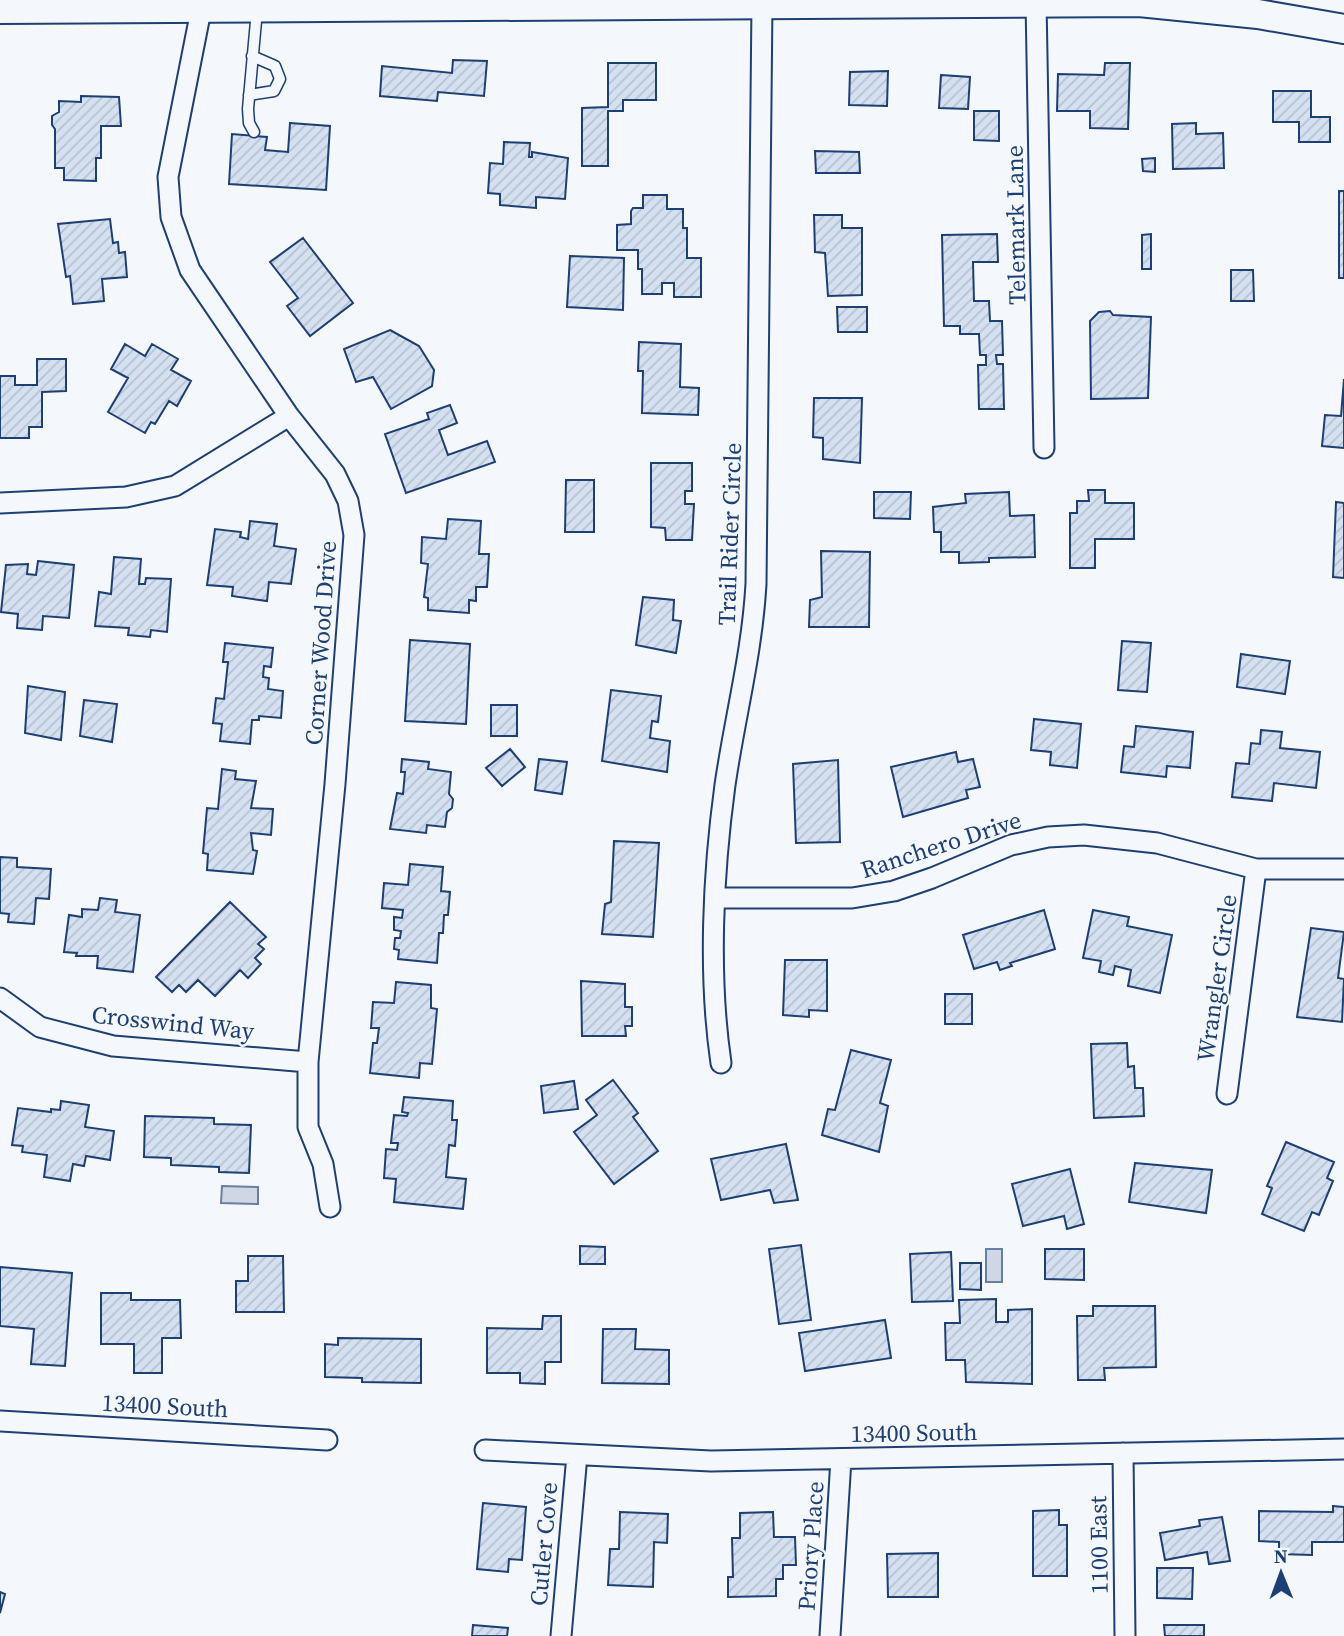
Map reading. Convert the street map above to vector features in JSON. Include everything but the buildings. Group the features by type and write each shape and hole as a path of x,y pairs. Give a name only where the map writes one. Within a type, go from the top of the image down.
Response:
{"street":[{"name":"Telemark Lane","path":"1037,1 1044,448"},
{"name":"Trail Rider Circle","path":"721,1063 713,1012 717,898 725,784 750,654 754,607 781,2"},
{"path":"0,9 202,4 257,6 1139,2 1258,7 1344,29"},
{"name":"Corner Wood Drive","path":"202,4 168,177 171,216 190,270 289,416 335,474 348,501 354,536 335,784 308,1062 309,1127 323,1164 330,1207"},
{"path":"0,503 113,498 175,486 289,416"},
{"name":"Ranchero Drive","path":"717,898 852,898 919,883 1011,845 1048,837 1084,835 1157,843 1256,869 1344,869"},
{"name":"Wrangler Circle","path":"1227,1094 1256,869"},
{"name":"Crosswind Way","path":"0,998 40,1027 113,1046 308,1062"},
{"name":"13400 South","path":"0,1421 327,1440"},
{"name":"13400 South","path":"485,1450 711,1461 1344,1449"},
{"name":"1100 East","path":"1123,1453 1125,1636"},
{"name":"Cutler Cove","path":"561,1636 577,1455"},
{"name":"Priory Place","path":"830,1636 841,1459"}],"lane":[{"path":"254,132 249,123 249,94 257,6"},
{"path":"249,94 274,91 280,79 275,66 252,56"}],"shaded area":[{"path":"222,1186 258,1187 258,1204 221,1203"},
{"path":"986,1249 1002,1249 1002,1282 986,1282"}]}
